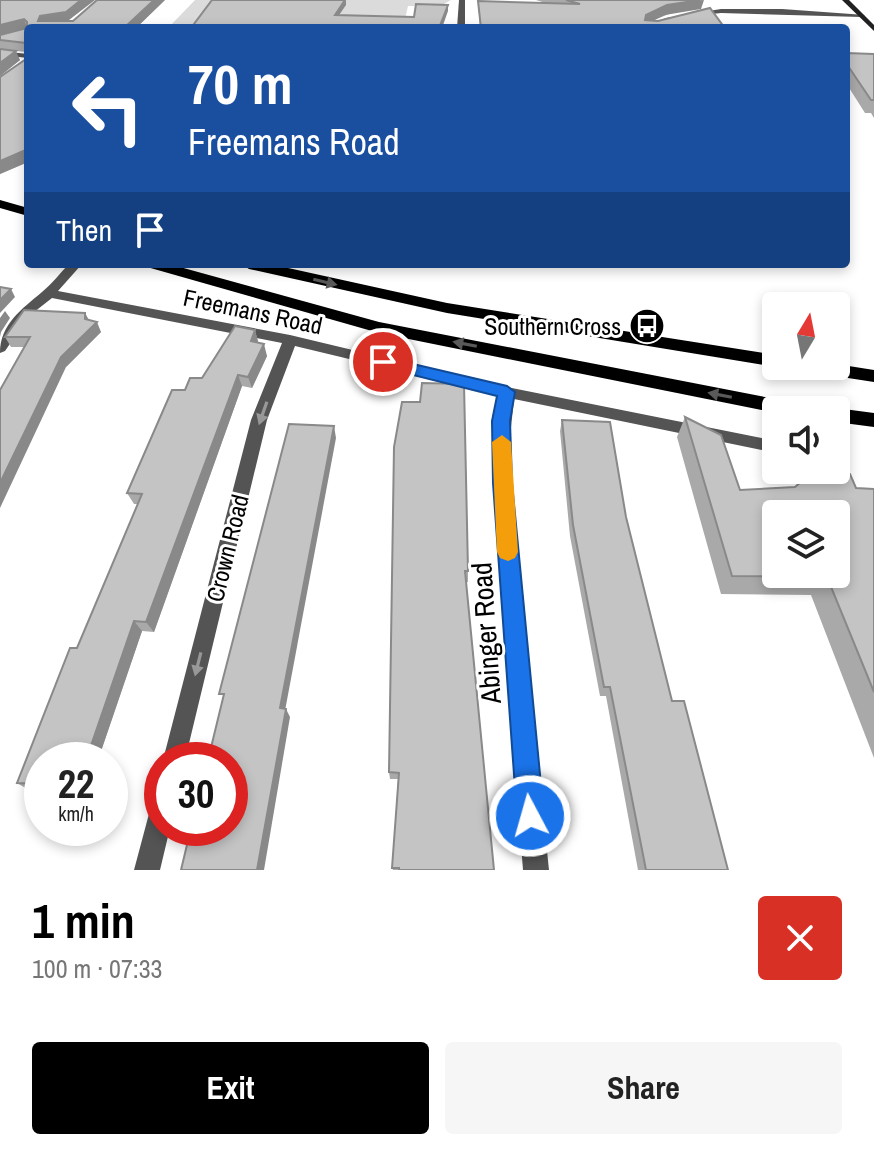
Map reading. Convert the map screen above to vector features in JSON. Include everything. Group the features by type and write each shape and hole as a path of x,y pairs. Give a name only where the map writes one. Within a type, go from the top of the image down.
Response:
{"main road":[{"path":"0,204 24,211"},
{"path":"166,268 379,327 762,403"},
{"path":"267,268 447,308 762,359"},
{"path":"850,372 874,376"},
{"path":"850,417 874,420"}],"street":[{"path":"461,24 462,0"},
{"path":"845,0 874,29"},
{"path":"659,24 676,17 711,12 861,15"},
{"path":"0,53 24,58"},
{"path":"17,71 24,63"},
{"path":"0,348 24,313 49,293 72,268"},
{"name":"Freemans Road","path":"49,293 290,340 507,392 762,444"},
{"name":"Crown Road","path":"178,742 259,420 290,340"},
{"name":"Abinger Road","path":"507,392 501,421 502,483 536,870"},
{"path":"147,870 153,846"}],"shaded area":[{"path":"195,0 451,0 440,6 408,6 404,24 172,24"}],"building":[{"path":"0,0 81,0 66,12 40,16 38,21 73,21 97,0 154,0 128,24 27,24 24,19 0,25"},
{"path":"212,0 345,0 335,15 414,17 416,4 448,5 441,24 194,24"},
{"path":"566,0 700,0 667,5 646,15 645,20 658,21 710,8 722,24 481,24 478,1 580,4"},
{"path":"24,29 24,43 0,40 0,35"},
{"path":"0,49 16,51 0,63"},
{"path":"850,53 874,54 874,100 850,69"},
{"path":"24,60 24,151 0,161 0,77"},
{"path":"0,287 11,289 0,300"},
{"path":"24,310 85,313 85,319 97,322 61,357 0,483 0,390 30,337 5,337"},
{"path":"235,326 255,330 251,341 264,344 248,377 238,375 146,622 134,621 92,742 33,742 70,648 77,648 142,494 127,493 172,390 185,390 190,378 202,378"},
{"path":"422,383 464,384 468,571 465,571 494,870 392,868 399,773 389,772 394,447 402,402 420,402"},
{"path":"685,417 721,435 740,490 795,487 799,484 850,484 850,474 856,488 874,489 874,692 831,588 850,588 850,500 762,500 762,576 732,576"},
{"path":"562,420 610,422 626,517 672,701 684,701 728,870 646,870 610,687 604,687 573,525"},
{"path":"289,424 334,426 280,708 286,709 257,870 181,870 187,846 248,846 248,742 212,742 224,694 219,694"},
{"path":"24,765 24,783 17,783"}],"slow traffic":[{"path":"502,442 508,552"}],"place":[{"name":"Southern Cross","path":"647,326"}],"route":[{"path":"383,362 507,392 501,421 502,483 530,816"}]}
